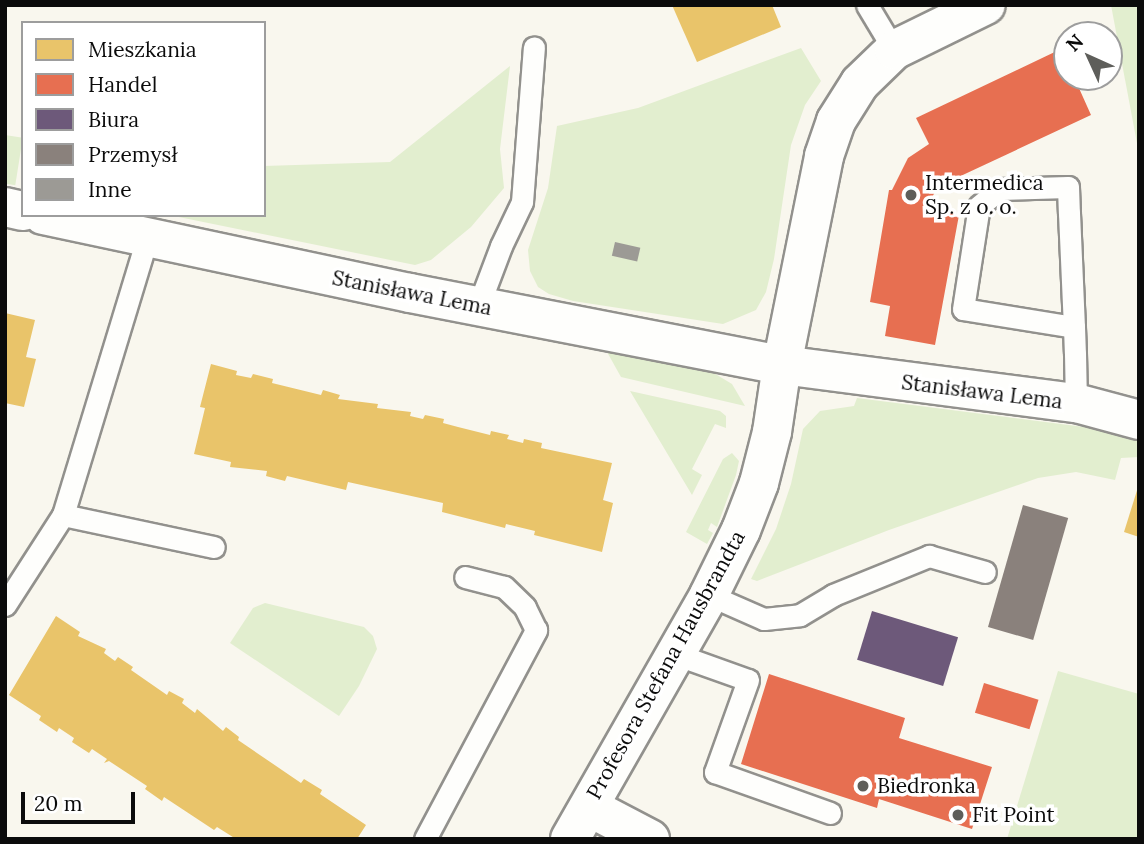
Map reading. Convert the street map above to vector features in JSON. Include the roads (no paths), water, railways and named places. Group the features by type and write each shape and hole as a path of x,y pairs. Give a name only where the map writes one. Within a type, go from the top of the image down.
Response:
{"street":[{"path":"782,365 824,156 836,121 860,83 894,50 986,5"},
{"name":"Stanisława Lema","path":"52,217 478,307 782,365 1076,404 1139,420"},
{"name":"Profesora Stefana Hausbrandta","path":"579,823 709,595 741,530 772,432 782,365"},
{"path":"579,823 650,839"}],"lane":[{"path":"867,5 894,50"},
{"path":"478,307 501,246 523,202 534,47"},
{"path":"1074,327 963,309 979,206 1000,189 1068,187 1074,327 1076,404"},
{"path":"5,605 64,514 148,238"},
{"path":"64,514 214,547"},
{"path":"709,595 764,619 800,615 833,595 929,556 985,572"},
{"path":"425,839 536,630 524,607 504,587 465,578"},
{"path":"675,654 748,680 715,772 830,813"}],"place":[{"name":"Intermedica Sp. z o. o.","path":"911,195"},
{"name":"Biedronka","path":"863,786"},
{"name":"Fit Point","path":"958,815"}]}
